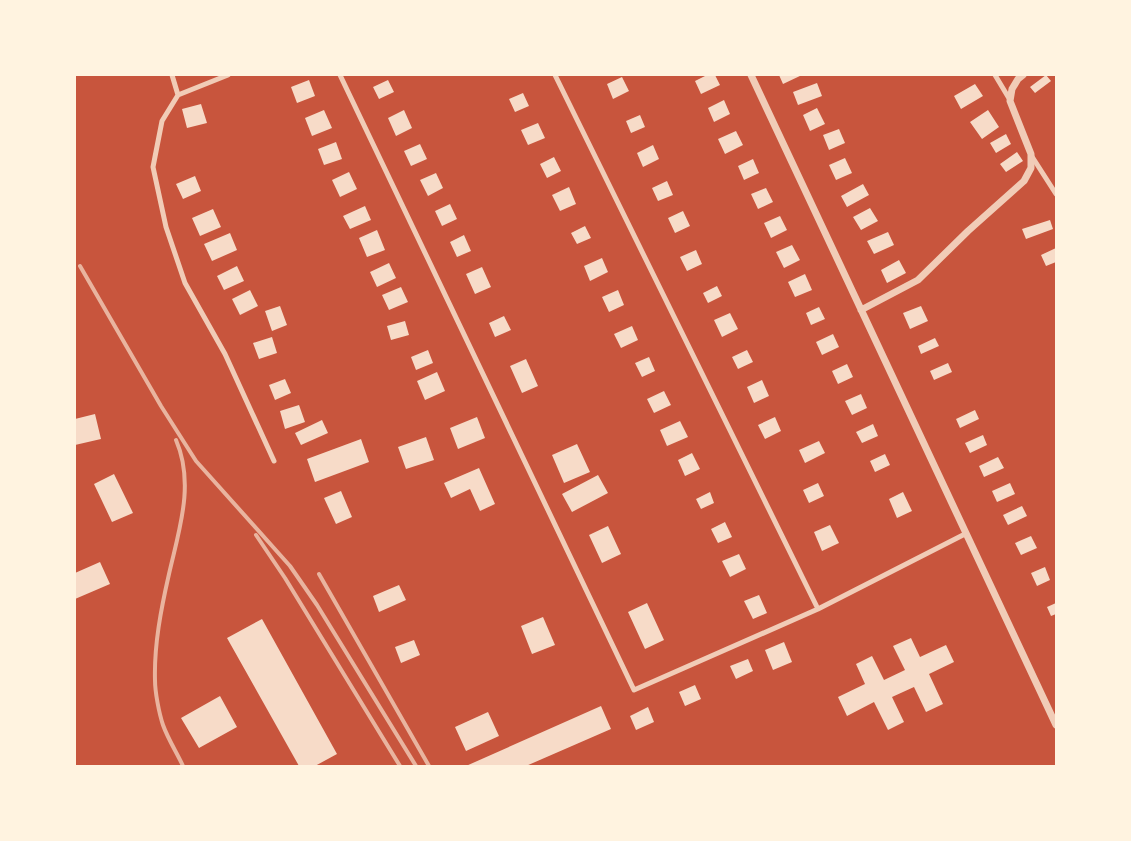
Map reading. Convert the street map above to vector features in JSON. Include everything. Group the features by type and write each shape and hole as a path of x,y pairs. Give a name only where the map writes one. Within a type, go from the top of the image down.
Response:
{"street":[{"path":"172,75 178,95"},
{"path":"228,75 178,95 162,121 153,167 166,227 185,283 225,354 274,461"},
{"path":"340,75 634,690 818,609 965,534"},
{"path":"555,75 818,609"},
{"path":"751,75 1056,725"},
{"path":"995,75 1010,101 1031,154 1056,194"},
{"path":"1010,101 1012,89 1023,75"},
{"path":"862,310 918,280 968,231 1024,181 1031,168 1031,154"}],"building":[{"path":"707,75 715,75 720,85 701,94 695,81"},
{"path":"779,75 802,75 783,84"},
{"path":"1046,75 1051,81 1035,93 1030,87"},
{"path":"622,77 629,91 613,99 607,84"},
{"path":"309,80 315,96 297,103 291,87"},
{"path":"388,80 394,92 379,99 373,87"},
{"path":"817,83 822,96 798,105 793,92"},
{"path":"975,84 983,96 961,109 954,96"},
{"path":"523,93 529,106 515,112 509,99"},
{"path":"724,100 730,114 714,122 708,108"},
{"path":"201,104 207,123 187,128 182,109"},
{"path":"817,108 825,124 810,131 803,115"},
{"path":"324,110 332,128 312,136 305,118"},
{"path":"404,110 412,128 396,136 388,118"},
{"path":"988,110 999,127 982,139 970,122"},
{"path":"640,115 645,127 631,133 626,121"},
{"path":"538,123 545,138 528,145 521,130"},
{"path":"839,129 845,143 829,150 823,135"},
{"path":"736,131 743,145 725,154 718,139"},
{"path":"1006,134 1011,144 996,153 990,143"},
{"path":"336,142 342,159 324,165 318,149"},
{"path":"420,144 427,159 411,166 404,151"},
{"path":"653,145 659,159 643,167 637,153"},
{"path":"1017,152 1023,161 1006,172 1000,164"},
{"path":"554,157 561,171 547,178 540,164"},
{"path":"845,158 852,173 836,180 829,165"},
{"path":"753,159 759,173 744,180 738,166"},
{"path":"349,172 357,189 340,197 332,180"},
{"path":"436,173 443,188 428,196 420,180"},
{"path":"195,176 201,191 183,199 176,184"},
{"path":"667,181 673,195 658,201 652,188"},
{"path":"863,184 869,195 847,207 841,196"},
{"path":"569,187 576,204 560,211 552,195"},
{"path":"766,188 773,202 758,209 751,194"},
{"path":"450,204 457,219 442,226 435,211"},
{"path":"365,206 371,220 350,229 343,216"},
{"path":"870,208 878,221 861,230 853,217"},
{"path":"213,209 221,227 200,236 192,218"},
{"path":"683,211 690,226 675,233 668,218"},
{"path":"780,216 787,230 771,238 764,223"},
{"path":"1050,220 1053,229 1026,239 1022,229"},
{"path":"585,226 591,238 577,244 571,233"},
{"path":"377,230 385,250 367,257 359,238"},
{"path":"888,232 894,245 874,254 867,241"},
{"path":"230,233 237,250 212,261 204,244"},
{"path":"464,235 471,251 457,257 450,242"},
{"path":"792,245 800,260 784,268 776,252"},
{"path":"1056,248 1056,262 1046,266 1041,255"},
{"path":"696,250 702,264 687,271 680,257"},
{"path":"602,258 608,272 590,281 584,266"},
{"path":"899,260 906,273 887,283 881,270"},
{"path":"389,263 396,278 377,287 370,272"},
{"path":"237,266 244,281 224,290 217,276"},
{"path":"482,267 491,287 475,294 466,274"},
{"path":"805,274 812,290 795,297 788,282"},
{"path":"717,286 722,296 708,303 703,293"},
{"path":"401,287 408,302 389,310 382,295"},
{"path":"250,290 258,306 240,315 232,299"},
{"path":"618,290 624,305 609,312 602,297"},
{"path":"280,306 287,325 272,331 265,311"},
{"path":"921,306 928,321 910,329 903,313"},
{"path":"819,307 825,319 811,325 806,313"},
{"path":"730,313 738,329 722,337 714,320"},
{"path":"504,316 511,330 495,337 489,323"},
{"path":"405,321 409,335 391,340 387,326"},
{"path":"632,326 638,340 621,348 614,334"},
{"path":"833,334 839,347 822,355 816,342"},
{"path":"272,337 277,353 259,359 253,343"},
{"path":"935,338 939,346 921,354 918,346"},
{"path":"428,350 433,363 416,370 411,357"},
{"path":"747,350 753,362 738,369 732,357"},
{"path":"649,357 655,371 642,377 635,363"},
{"path":"526,359 538,386 522,393 510,366"},
{"path":"948,363 952,372 934,380 930,371"},
{"path":"847,364 853,377 838,384 832,371"},
{"path":"437,372 445,391 425,400 417,381"},
{"path":"285,379 291,393 275,400 269,385"},
{"path":"762,380 769,396 754,403 747,387"},
{"path":"664,391 671,405 654,413 647,399"},
{"path":"861,394 867,408 852,415 845,401"},
{"path":"299,405 305,422 285,429 280,411"},
{"path":"975,410 979,419 960,428 956,419"},
{"path":"95,414 101,439 75,445 75,419"},
{"path":"477,417 485,438 458,449 450,428"},
{"path":"775,417 781,431 765,439 758,425"},
{"path":"322,420 328,433 301,445 295,433"},
{"path":"680,421 688,437 667,446 660,430"},
{"path":"873,424 878,436 862,443 856,432"},
{"path":"983,435 987,445 970,453 965,443"},
{"path":"426,437 434,460 406,469 398,447"},
{"path":"361,439 369,462 315,482 307,459"},
{"path":"819,441 825,453 805,463 799,450"},
{"path":"577,444 590,472 564,483 552,455"},
{"path":"692,453 700,469 685,476 678,460"},
{"path":"885,454 890,465 875,472 870,461"},
{"path":"998,457 1004,468 984,477 979,466"},
{"path":"479,468 495,504 480,511 470,489 451,498 444,483"},
{"path":"114,474 133,513 112,522 94,484"},
{"path":"598,475 608,493 572,512 562,494"},
{"path":"818,483 824,496 809,503 803,490"},
{"path":"1010,483 1015,494 997,502 992,491"},
{"path":"341,491 352,517 336,524 324,498"},
{"path":"710,492 714,503 701,509 696,499"},
{"path":"903,492 912,511 897,518 889,499"},
{"path":"1022,506 1027,516 1008,525 1003,515"},
{"path":"725,522 732,537 718,543 711,529"},
{"path":"830,525 839,543 822,551 814,532"},
{"path":"608,526 621,554 602,563 589,535"},
{"path":"1031,536 1037,548 1021,555 1015,543"},
{"path":"739,554 746,569 730,577 722,561"},
{"path":"100,562 110,584 75,599 75,573"},
{"path":"1045,567 1050,580 1037,586 1031,573"},
{"path":"399,585 406,600 379,612 373,596"},
{"path":"759,595 767,613 753,619 744,601"},
{"path":"647,603 664,640 645,649 628,612"},
{"path":"1056,603 1056,614 1051,616 1047,607"},
{"path":"543,617 555,645 532,654 521,626"},
{"path":"262,619 337,754 315,766 299,766 227,638"},
{"path":"911,638 920,657 946,645 954,662 929,674 943,704 926,712 914,687 892,697 904,722 888,730 874,702 847,716 838,697 865,684 856,664 872,656 884,680 905,670 893,646"},
{"path":"414,640 420,655 401,663 395,647"},
{"path":"784,642 792,662 773,670 765,650"},
{"path":"748,659 753,671 736,679 730,666"},
{"path":"695,685 701,699 685,706 679,692"},
{"path":"220,696 237,727 199,748 181,718"},
{"path":"601,706 611,729 526,766 466,766"},
{"path":"648,707 654,722 636,730 630,716"},
{"path":"488,712 499,736 466,751 455,727"}],"railway":[{"path":"80,266 161,406 196,461 290,566 317,605 416,766"},
{"path":"176,440 182,457 185,490 181,524 161,614 157,640 155,680 163,725 183,766"},
{"path":"256,535 285,578 400,766"},
{"path":"319,574 429,766"}]}
